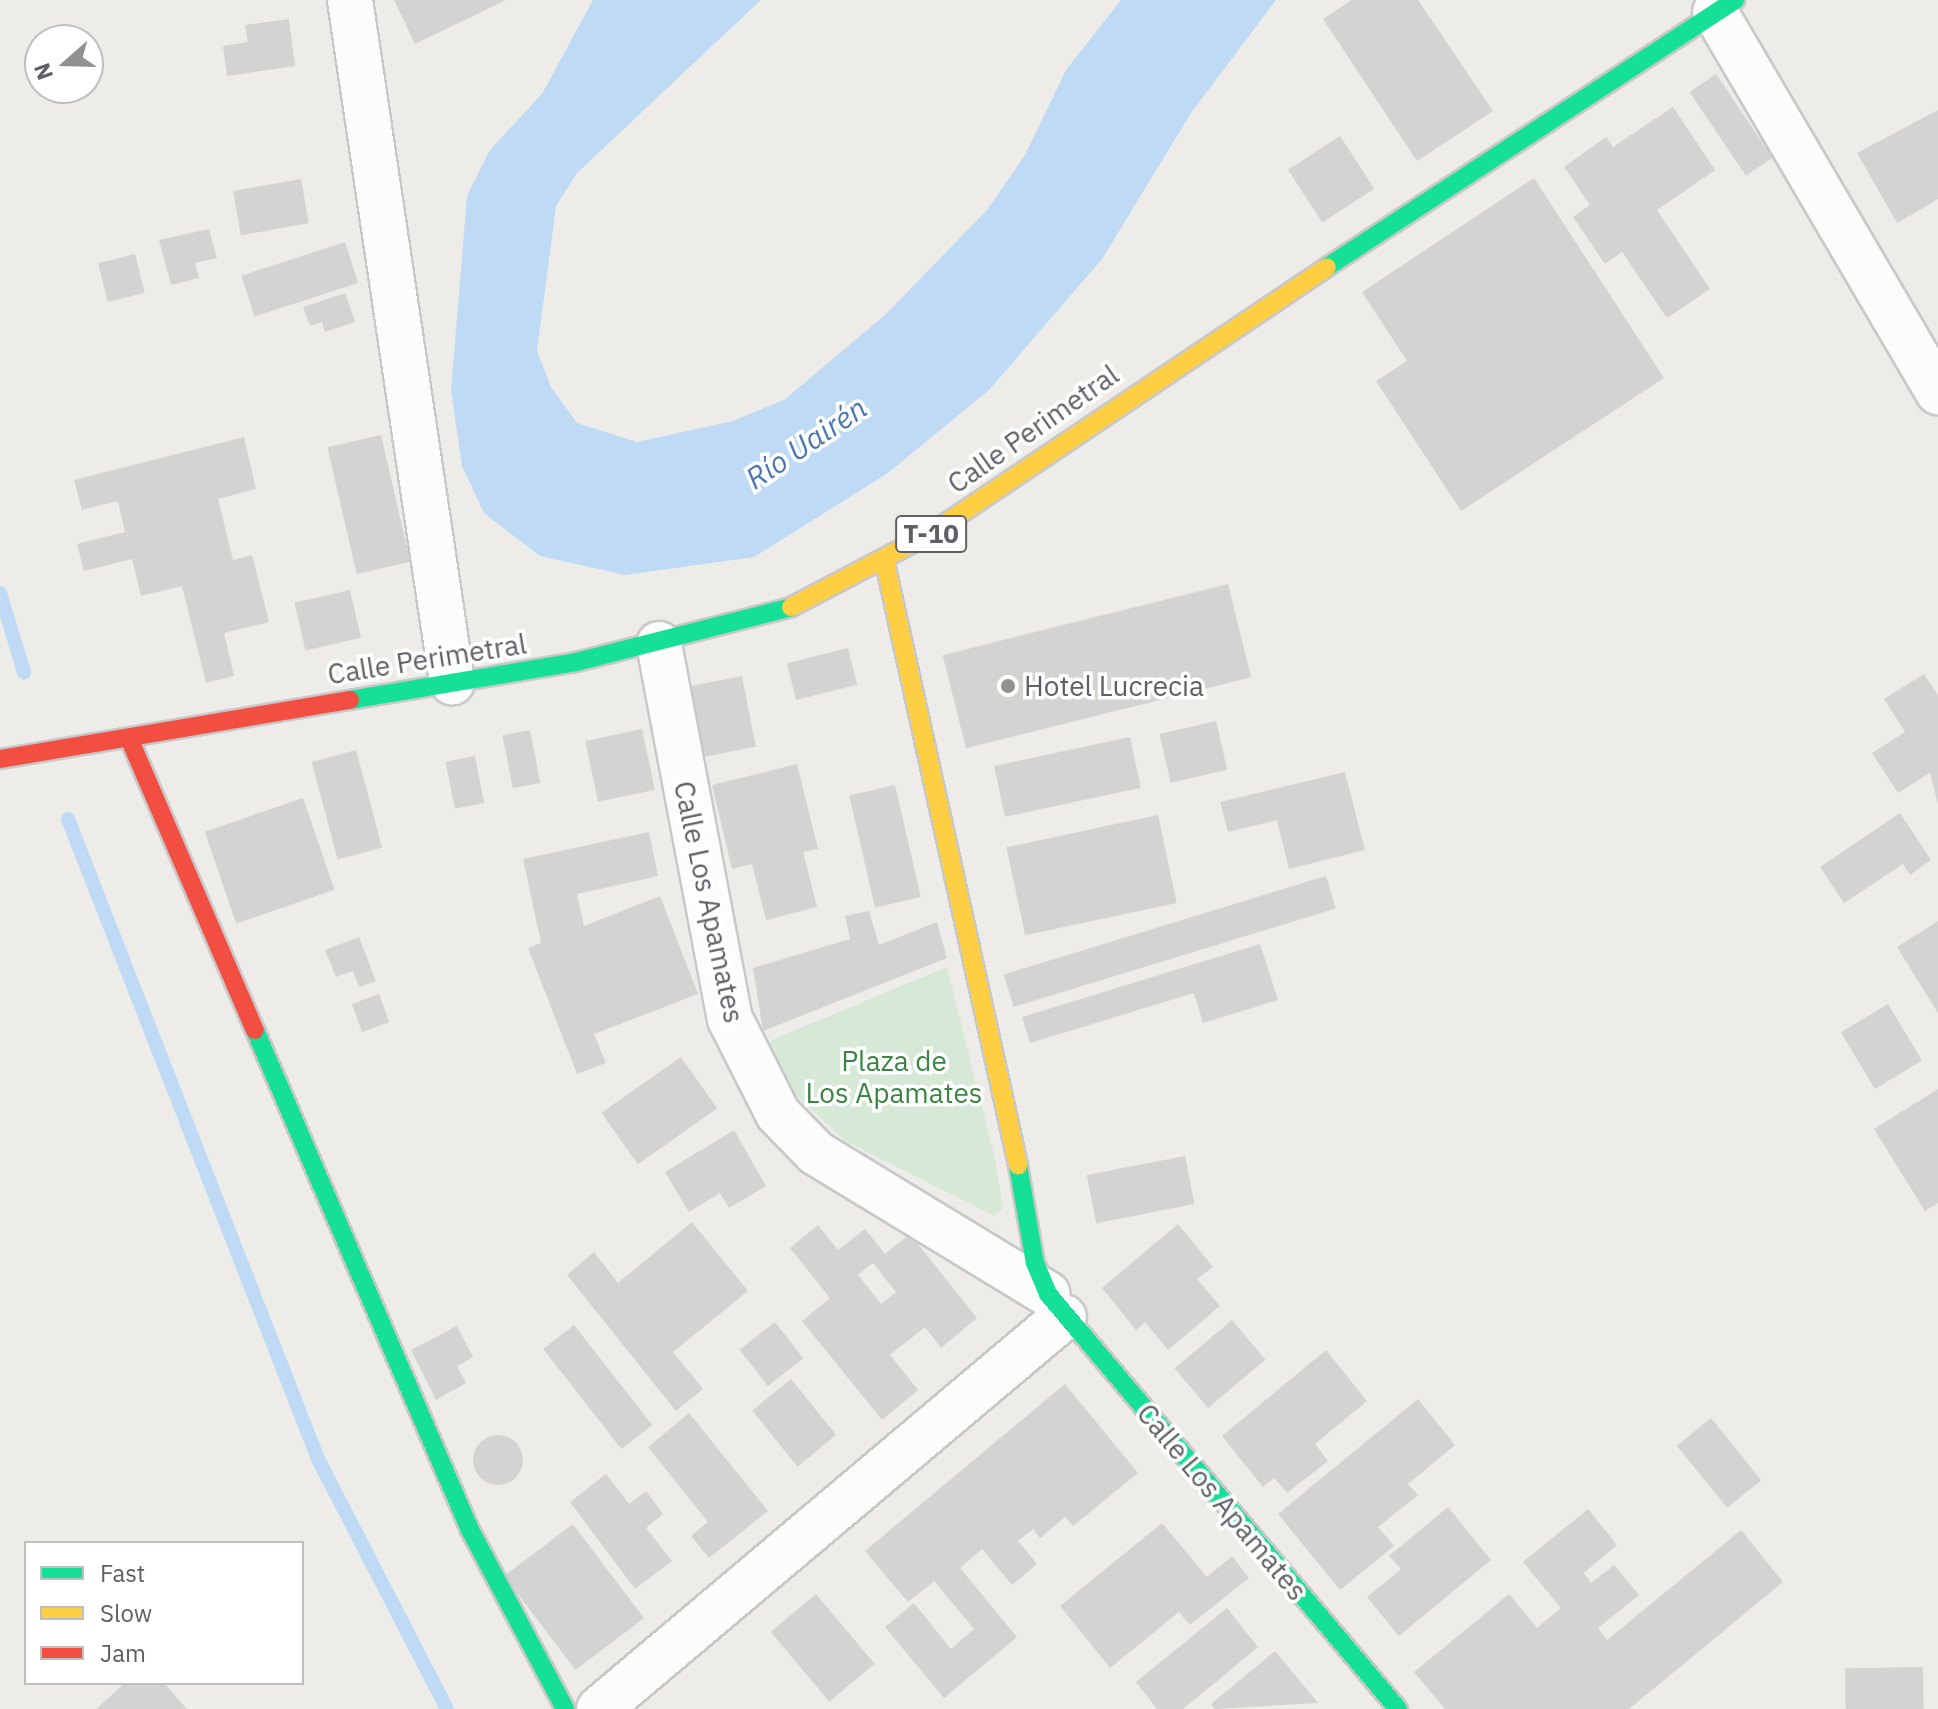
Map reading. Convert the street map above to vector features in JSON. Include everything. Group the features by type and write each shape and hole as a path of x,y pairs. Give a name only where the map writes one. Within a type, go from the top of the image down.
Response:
{"main road":[{"name":"Calle Perimetral","path":"0,759 659,644 808,603 885,563 1725,6"},
{"name":"Calle Los Apamates","path":"885,563 1007,1101 1035,1263 1056,1306 1398,1709"},
{"path":"129,738 470,1530 565,1709"}],"street":[{"path":"350,0 452,682"},
{"path":"1725,6 1938,392"},
{"name":"Calle Los Apamates","path":"659,644 730,1019 778,1114 816,1153 1056,1306"},
{"path":"599,1709 1056,1306"}],"green space":[{"name":"Plaza de Los Apamates","path":"947,967 995,1159 1003,1208 994,1216 844,1140 791,1091 767,1042"}],"water":[{"name":"Río Uairén","path":"593,0 761,0 577,173 556,206 537,351 551,387 577,423 637,442 733,421 784,400 885,315 987,210 1025,155 1066,70 1121,0 1276,0 1191,113 1102,259 989,390 888,473 754,557 625,575 540,556 484,513 462,466 451,390 467,196 490,150 542,94"}],"building":[{"path":"394,0 506,0 415,44"},
{"path":"1352,0 1418,0 1493,111 1417,161 1323,19"},
{"path":"289,19 295,66 227,76 223,46 248,42 245,25"},
{"path":"1716,74 1772,158 1746,176 1689,92"},
{"path":"1673,107 1715,170 1657,210 1710,289 1667,318 1622,252 1605,264 1573,217 1590,205 1564,167 1606,137 1613,147"},
{"path":"1938,110 1938,199 1897,223 1857,153"},
{"path":"1340,136 1374,189 1322,223 1288,170"},
{"path":"1534,178 1664,378 1461,511 1376,381 1407,361 1362,292"},
{"path":"301,179 309,223 241,235 233,191"},
{"path":"209,229 217,258 195,263 199,278 171,285 159,240"},
{"path":"345,242 358,283 255,317 241,276"},
{"path":"135,254 145,293 108,302 98,263"},
{"path":"345,293 355,322 325,332 322,322 310,326 303,307"},
{"path":"381,435 410,562 357,574 327,447"},
{"path":"244,437 256,489 218,499 233,560 252,555 269,622 224,633 234,676 206,683 182,586 141,596 132,559 84,571 77,544 125,532 118,501 82,510 74,480"},
{"path":"1228,584 1251,677 966,748 943,655"},
{"path":"350,590 361,638 305,651 294,603"},
{"path":"848,648 857,685 796,700 787,663"},
{"path":"1924,674 1938,695 1938,804 1930,773 1898,793 1872,753 1905,732 1884,699"},
{"path":"742,676 756,747 694,759 680,688"},
{"path":"1216,721 1227,770 1171,783 1159,734"},
{"path":"642,729 655,790 598,802 585,741"},
{"path":"530,730 540,783 513,788 503,735"},
{"path":"1130,737 1141,788 1005,817 994,766"},
{"path":"356,750 382,848 338,859 312,762"},
{"path":"475,756 484,803 455,809 446,762"},
{"path":"797,764 818,849 803,852 817,907 766,920 752,864 732,869 712,785"},
{"path":"1345,772 1365,850 1289,869 1277,820 1228,832 1220,802"},
{"path":"895,785 921,897 875,908 849,796"},
{"path":"303,798 335,890 236,924 205,832"},
{"path":"1900,813 1931,860 1910,875 1903,864 1844,903 1820,867"},
{"path":"1158,815 1177,903 1025,935 1006,847"},
{"path":"649,832 658,876 577,894 584,926 660,896 698,994 594,1034 606,1063 577,1074 528,948 541,943 523,859"},
{"path":"1326,876 1336,909 1014,1007 1004,975"},
{"path":"869,911 879,945 937,922 947,958 763,1031 753,968 850,939 845,916"},
{"path":"1938,921 1938,1013 1897,947"},
{"path":"359,937 376,981 359,987 353,971 336,977 325,950"},
{"path":"1260,944 1278,1000 1203,1023 1194,993 1030,1043 1022,1017"},
{"path":"379,994 389,1022 362,1032 352,1004"},
{"path":"1888,1004 1922,1061 1875,1089 1841,1032"},
{"path":"681,1057 717,1109 638,1164 602,1113"},
{"path":"1938,1089 1938,1203 1925,1211 1874,1129"},
{"path":"734,1130 766,1186 729,1208 720,1193 689,1212 665,1172"},
{"path":"1185,1156 1194,1204 1096,1223 1087,1175"},
{"path":"692,1222 748,1291 673,1352 703,1389 676,1411 567,1275 594,1252 618,1283"},
{"path":"1178,1224 1213,1267 1197,1279 1220,1306 1168,1350 1145,1322 1136,1330 1102,1288"},
{"path":"818,1225 838,1250 865,1229 885,1254 910,1234 977,1318 941,1348 925,1327 890,1355 918,1390 882,1420 802,1321 830,1298 790,1248","holes":["873,1263 896,1292 881,1304 858,1275"]},
{"path":"1232,1320 1265,1360 1208,1408 1175,1368"},
{"path":"775,1322 803,1358 768,1386 740,1350"},
{"path":"574,1325 652,1425 621,1449 543,1349"},
{"path":"457,1326 473,1357 457,1366 466,1383 436,1400 411,1350"},
{"path":"1326,1350 1367,1401 1315,1444 1328,1461 1287,1493 1274,1478 1263,1487 1222,1436"},
{"path":"791,1379 836,1435 797,1466 752,1410"},
{"path":"1065,1384 1138,1473 1073,1526 1065,1517 1040,1538 1033,1529 1018,1541 1037,1564 1012,1585 982,1549 960,1568 1017,1637 944,1698 885,1627 914,1603 951,1649 974,1629 934,1581 908,1602 865,1551"},
{"path":"1418,1399 1455,1445 1408,1484 1418,1495 1378,1527 1394,1546 1340,1590 1278,1514"},
{"path":"689,1413 768,1511 709,1558 691,1536 708,1522 648,1447"},
{"path":"1711,1418 1761,1480 1727,1508 1677,1446"},
{"path":"498,1435 516,1442 523,1460 516,1478 498,1485 480,1478 473,1460 480,1442"},
{"path":"606,1474 629,1504 646,1491 663,1514 646,1528 672,1561 635,1589 570,1502"},
{"path":"1448,1507 1491,1560 1399,1636 1367,1597 1401,1569 1389,1556"},
{"path":"1588,1509 1617,1545 1584,1573 1591,1583 1614,1565 1639,1595 1598,1628 1607,1640 1741,1530 1783,1582 1629,1709 1445,1709 1414,1672 1509,1594 1537,1628 1561,1608 1523,1562"},
{"path":"1162,1523 1207,1577 1232,1556 1249,1578 1190,1625 1179,1612 1110,1668 1060,1606"},
{"path":"573,1524 644,1618 575,1670 504,1576"},
{"path":"816,1594 874,1664 829,1702 771,1632"},
{"path":"1227,1608 1258,1647 1183,1709 1157,1709 1136,1682"},
{"path":"1275,1651 1318,1703 1215,1709 1211,1704"},
{"path":"1923,1667 1924,1709 1846,1709 1845,1668"},
{"path":"123,1685 166,1685 187,1709 96,1709"}],"waterway":[{"path":"0,593 24,672"},
{"path":"68,819 318,1459 447,1709"}],"traffic: fast":[{"path":"1327,267 1735,0"},
{"path":"350,700 576,662 791,607"},
{"path":"255,1030 470,1530 565,1709"},
{"path":"1018,1165 1035,1263 1048,1294 1398,1709"}],"traffic: slow":[{"path":"791,607 930,534 1327,267"},
{"path":"885,563 1018,1165"}],"traffic: jam":[{"path":"0,759 350,700"},
{"path":"129,738 255,1030"}],"place":[{"name":"Hotel Lucrecia","path":"1008,686"}]}
